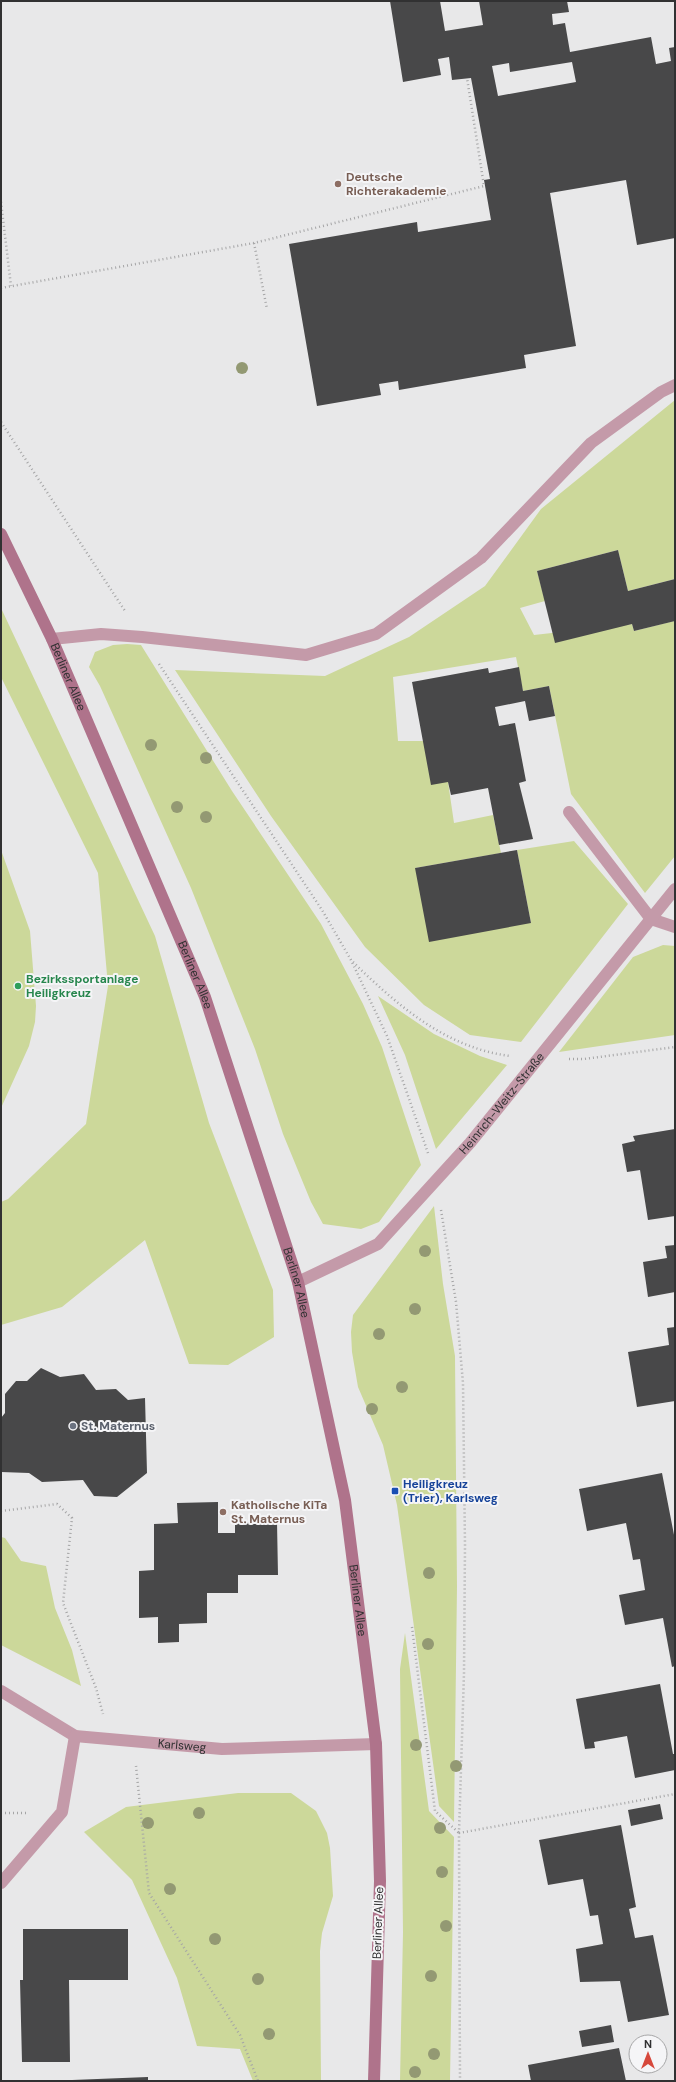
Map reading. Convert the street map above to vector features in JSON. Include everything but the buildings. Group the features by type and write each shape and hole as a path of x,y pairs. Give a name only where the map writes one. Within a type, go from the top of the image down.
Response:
{"street":[{"path":"52,639 101,634 306,655 376,634 481,558 591,443 661,392 675,385"},
{"name":"Berliner Allee","path":"1,534 52,639 205,997 298,1282 345,1500 376,1744 380,1881 374,2081"},
{"path":"569,812 651,919 675,927"},
{"name":"Heinrich-Weitz-Straße","path":"298,1282 378,1244 470,1143 675,889"},
{"name":"Karlsweg","path":"1,1691 75,1736 222,1749 376,1744"},
{"path":"1,1883 62,1812 75,1736"}],"path":[{"path":"1,288 254,244 484,186 468,78"},
{"path":"1,202 10,286"},
{"path":"254,244 267,309"},
{"path":"1,422 322,910 351,960 387,1036 437,1179 456,1302 463,1383 464,1673 459,1834 460,2081"},
{"path":"351,960 391,999 422,1022 465,1044 502,1055 538,1059 584,1058 675,1047"},
{"path":"1,1511 57,1504 72,1518 63,1603 96,1688 109,1739"},
{"path":"412,1627 435,1811 459,1834"},
{"path":"133,1742 149,1893 240,2035 258,2081"},
{"path":"459,1834 675,1794"}],"green space":[{"path":"675,400 675,579 628,591 618,550 537,571 545,601 520,608 534,635 632,624 634,631 674,621 675,856 645,893 571,794 549,686 523,691 516,657 393,677 398,741 423,741 448,782 454,823 493,815 501,853 415,868 531,923 517,850 574,841 628,904 521,1042 470,1035 424,1005 365,947 271,816 175,670 325,676 409,637 485,586 541,509"},
{"path":"1,608 155,936 209,1123 273,1290 274,1337 228,1365 189,1364 145,1240 62,1307 1,1325 1,1202 8,1199 86,1124 108,986 98,873 1,677"},
{"path":"113,645 141,645 232,791 321,924 363,1004 382,1047 421,1165 379,1222 361,1229 323,1224 311,1202 283,1134 255,1049 191,888 100,686 89,667 95,652"},
{"name":"Bezirkssportanlage Heiligkreuz","path":"1,850 30,931 36,1006 35,1022 29,1046 1,1108"},
{"path":"663,945 675,946 675,1035 559,1052 633,957"},
{"path":"378,996 434,1034 480,1056 507,1065 436,1149 405,1055"},
{"path":"434,1206 443,1284 455,1356 457,1586 454,1822 439,1806 397,1505 383,1445 358,1387 352,1352 351,1332 353,1315"},
{"path":"1,1537 5,1538 21,1561 46,1566 55,1608 72,1650 81,1686 1,1645"},
{"path":"405,1633 429,1811 454,1837 450,2081 400,2081 403,1932 400,1669"},
{"path":"238,1793 291,1793 316,1811 327,1833 330,1848 333,1896 322,1933 320,1951 321,2081 253,2081 240,2049 197,2046 177,1978 132,1880 84,1832 126,1807"}],"place":[{"name":"Deutsche Richterakademie","path":"338,184"},
{"name":"Bezirkssportanlage Heiligkreuz","path":"18,986"},
{"name":"St. Maternus","path":"73,1426"},
{"name":"Heiligkreuz (Trier), Karlsweg","path":"395,1491"},
{"name":"Katholische KiTa St. Maternus","path":"223,1512"}]}
